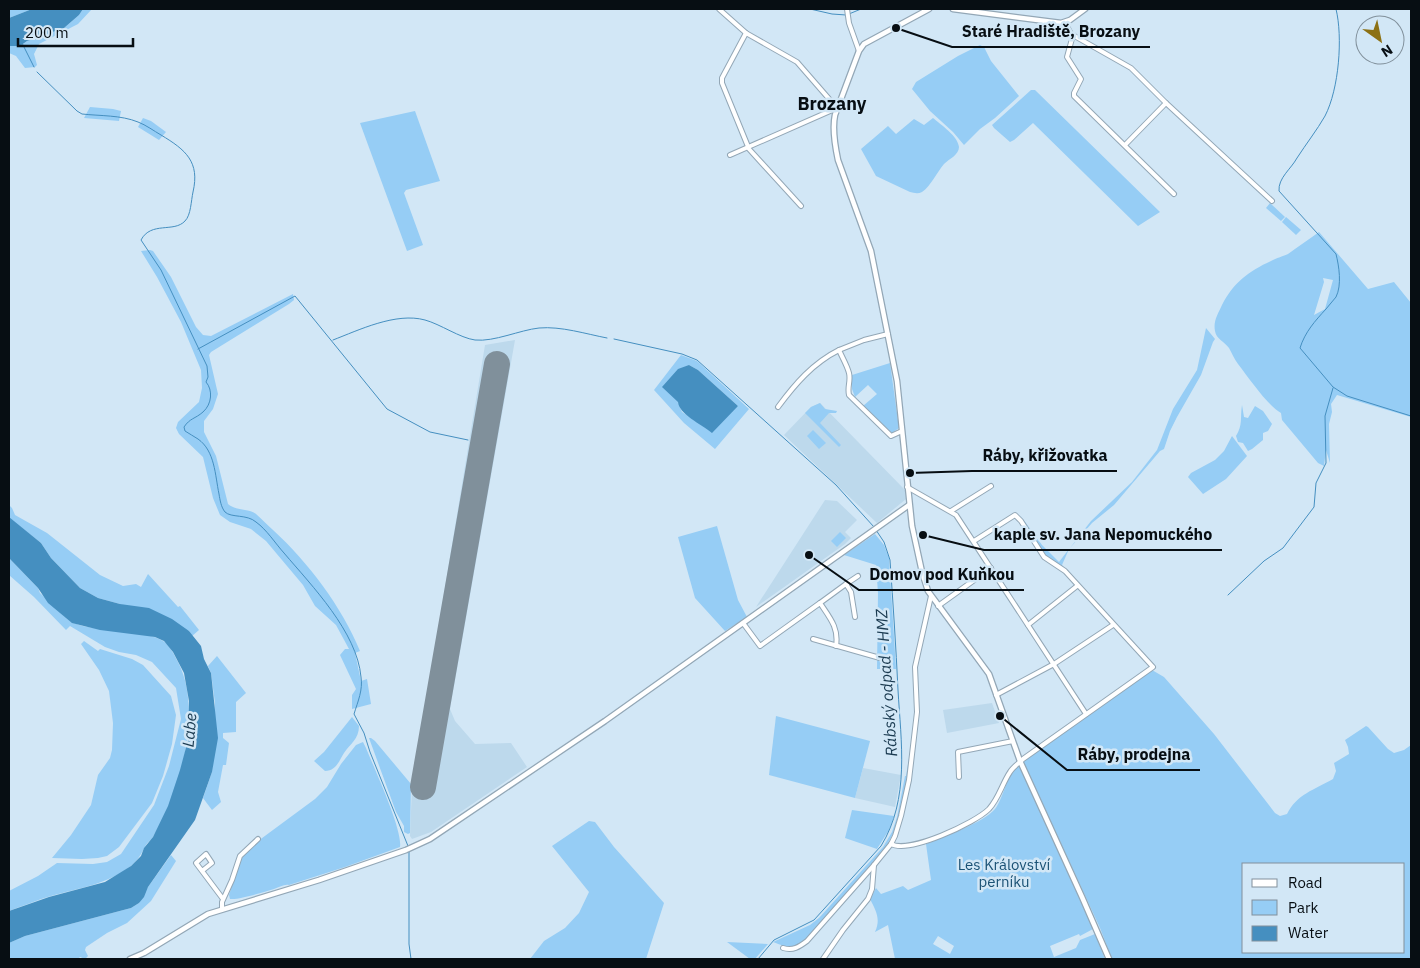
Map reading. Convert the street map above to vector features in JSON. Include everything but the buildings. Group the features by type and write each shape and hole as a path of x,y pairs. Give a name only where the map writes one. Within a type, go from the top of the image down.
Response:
{"street":[{"path":"719,9 746,33 797,62 837,108"},
{"path":"929,9 871,39 859,51 837,108 834,126 837,155 871,252 888,334 897,381 909,505 922,572 931,596 984,666 1020,761 1109,959"},
{"path":"953,9 1065,22 1085,9"},
{"path":"847,13 859,51"},
{"path":"1065,22 1073,35 1127,65 1272,201"},
{"path":"746,33 721,79 748,147 801,206"},
{"path":"1073,35 1067,57 1081,79 1074,96 1174,194"},
{"path":"1125,145 1166,103"},
{"path":"730,156 837,108"},
{"path":"778,407 810,369 839,350 856,342 888,334"},
{"path":"839,350 849,373 850,381 847,388 849,395 891,436 902,431"},
{"path":"951,511 990,486"},
{"path":"907,487 956,515 1086,714"},
{"path":"130,959 144,953 189,924 222,909 319,880 408,849 430,839 574,743 909,505"},
{"path":"891,844 899,847 923,843 975,819 988,810 995,802 1009,773 1020,761 1153,667 1065,571 1044,557 1021,521 1015,515 974,541"},
{"path":"938,606 991,568"},
{"path":"743,623 760,646 858,576"},
{"path":"846,584 851,592 855,617"},
{"path":"1028,625 1077,586"},
{"path":"784,948 794,949 803,944 891,844 902,816 907,794 917,712 915,667 931,596"},
{"path":"820,603 836,628 838,637 836,646"},
{"path":"996,695 1054,664 1113,625"},
{"path":"813,639 880,658"},
{"path":"959,777 958,752 1013,741"},
{"path":"222,909 222,899 232,880 240,856 245,849 258,839"},
{"path":"823,959 868,899 872,889 874,865"},
{"path":"202,871 222,899"}],"shaded area":[{"path":"515,340 450,709 455,721 475,744 511,743 527,767 431,832 412,839 410,836 412,787 485,345"},
{"path":"820,403 905,490 906,499 877,523 784,435 811,407"},
{"path":"825,500 837,501 857,520 845,532 851,538 756,607"},
{"path":"992,703 999,723 947,733 943,710"},
{"path":"863,768 901,775 895,807 855,798"}],"green space":[{"path":"9,9 32,9 9,18"},
{"path":"83,9 92,9 78,24 39,44 34,54 37,65 35,67 25,68 16,56 9,53 9,46 20,46 27,41 64,28"},
{"path":"980,45 984,47 991,61 1019,96 964,145 930,111 912,89 916,82"},
{"path":"1031,90 1035,90 1160,212 1138,226 1033,123 1010,142 994,128 992,125"},
{"path":"90,107 121,111 119,121 84,118"},
{"path":"415,111 440,181 406,190 404,193 423,245 407,251 360,123"},
{"path":"143,118 151,121 166,132 159,140 138,127"},
{"path":"933,118 956,139 959,150 956,155 944,164 931,183 922,192 914,193 876,176 861,149 888,126 896,134 914,119 924,125"},
{"path":"1270,203 1285,217 1281,221 1266,208"},
{"path":"1286,217 1301,230 1296,235 1282,222"},
{"path":"1319,232 1368,289 1394,282 1411,303 1411,417 1337,395 1331,404 1332,412 1329,424 1330,463 1326,450 1324,466 1318,463 1282,420 1281,413 1258,391 1229,348 1217,336 1215,327 1216,318 1226,297 1242,278 1263,265 1288,254","holes":["1323,278 1333,280 1325,309 1314,315 1324,282"]},
{"path":"141,251 153,251 171,277 196,327 203,335 211,336 293,294 294,300 289,304 209,355 218,394 213,409 204,421 204,432 216,456 228,504 235,508 253,512 286,543 323,586 344,618 360,651 355,653 361,681 367,679 371,704 352,709 352,695 356,689 340,655 345,649 349,649 336,625 315,606 303,585 266,541 251,529 230,522 220,515 213,498 203,457 179,434 176,428 178,422 199,402 202,388 201,370 181,322"},
{"path":"1206,328 1215,339 1201,375 1170,431 1164,449 1160,451 1114,505 1092,523 1070,548 1091,521 1132,482 1157,450 1173,409 1197,370"},
{"path":"681,355 697,361 749,409 715,449 684,423 654,390","holes":["689,365 698,370 738,406 702,425 682,412 678,402"]},
{"path":"890,363 899,428 892,433 863,406 877,394 868,385 855,397 852,389 852,375"},
{"path":"820,403 825,409 837,411 836,413 829,413 820,423 841,445 839,447 805,413 811,407"},
{"path":"1242,405 1244,417 1248,418 1255,406 1263,411 1272,424 1268,431 1263,433 1263,440 1248,451 1243,443 1238,442 1236,436 1240,425"},
{"path":"813,430 826,443 819,449 807,436"},
{"path":"1232,436 1247,456 1226,479 1203,494 1188,477 1191,473 1215,460 1224,451"},
{"path":"9,505 15,515 47,533 100,575 123,586 136,584 141,587 148,574 178,607 180,606 199,630 192,636 189,631 120,604 98,598 80,588 51,558 41,543 9,518"},
{"path":"1020,515 1042,545 1059,562 1069,549 1062,565 1067,571 1048,559"},
{"path":"717,526 738,600 747,617 725,631 695,598 678,537"},
{"path":"840,532 846,538 837,547 831,541"},
{"path":"875,534 884,545 889,558 896,669 877,669 878,593 876,565 844,555"},
{"path":"9,558 38,588 40,593 74,623 155,637 163,641 172,650 185,681 189,703 189,726 186,750 173,796 153,837 136,861 114,877 104,881 9,911 9,891 38,876 57,863 93,864 107,862 121,854 154,805 169,766 181,719 176,688 152,662 136,655 105,647 70,626 66,630 34,597 9,575"},
{"path":"84,641 98,651 100,649 132,659 143,665 171,696 176,715 172,744 163,776 152,803 119,847 107,856 98,858 52,858 71,835 91,805 98,775 110,758 112,750 113,723 109,691 99,670 81,644"},
{"path":"217,656 246,693 236,702 236,732 223,733 223,738 229,743 226,765 223,765 218,792 221,802 212,810 203,798 212,772 215,703 211,673 208,666"},
{"path":"1152,670 1164,677 1214,734 1275,813 1280,816 1287,814 1301,797 1333,779 1336,771 1334,763 1349,754 1345,740 1366,726 1394,753 1404,750 1411,745 1411,959 1112,959 1100,928 1023,761"},
{"path":"776,716 870,741 855,798 769,775"},
{"path":"352,717 359,726 356,738 335,767 325,771 314,761 324,752"},
{"path":"913,734 906,790 896,828 886,847 806,940 790,947 773,942 810,925 819,918 883,847 892,832 897,817"},
{"path":"369,738 375,741 411,784 410,833 408,834 404,832 404,826 396,812"},
{"path":"363,742 393,813 400,839 400,847 289,885 245,897 230,899 229,895 240,861 250,847 315,799 327,787 341,764 356,745"},
{"name":"Les Království perníku","path":"1020,766 1093,929 1080,936 1079,934 1050,946 1054,957 1076,948 1080,940 1095,934 1105,959 895,959 888,925 875,932 878,919 870,899 876,888 881,894 903,886 908,890 931,880 926,844 963,829 982,819 995,809 1012,773","holes":["938,936 954,946 950,954 933,944"]},
{"path":"852,810 894,816 889,830 877,849 845,838"},
{"path":"589,821 595,822 614,847 664,903 646,959 530,959 544,941 565,928 579,913 589,892 552,846"},
{"path":"171,855 176,861 151,901 127,923 86,947 85,950 88,956 85,959 80,957 78,959 9,959 9,943 25,936 131,908 139,903"},
{"path":"727,942 768,944 755,959 750,959"}],"water":[{"path":"32,9 83,9 64,28 27,41 20,46 9,46 9,18"},
{"path":"689,365 698,370 738,406 712,433 686,415 678,402 662,387 678,369"},
{"name":"Labe","path":"9,517 41,543 51,558 80,588 98,598 120,604 149,608 172,619 189,631 201,646 204,659 211,673 218,738 212,772 195,820 139,903 131,908 25,936 9,943 9,911 49,897 105,882 131,866 141,856 144,848 153,837 168,806 180,770 188,740 189,701 184,673 173,652 164,641 155,637 100,630 72,623 48,603 38,588 9,558"}],"waterway":[{"path":"810,9 846,15"},
{"path":"849,14 861,9"},
{"path":"1336,9 1339,48 1334,92 1330,105 1322,121 1279,186 1279,191 1336,254 1339,270 1339,287 1336,297 1311,327 1300,348 1333,387 1347,396 1411,416"},
{"path":"22,43 34,67"},
{"path":"37,72 82,114 118,117 141,123 178,146 193,165 195,182 190,208 185,221 175,226 151,231 145,234 141,240 161,270 207,366 208,377 206,382 210,389 210,401 203,412 186,424 184,427 185,431 198,439 208,450 225,512 252,520 264,529 332,610 351,643 358,660 361,677 360,696 354,714 364,733 408,846"},
{"name":"Rábský odpad - HMZ","path":"198,349 295,296 387,409 430,432 468,440"},
{"name":"Rábský odpad - HMZ","path":"333,340 378,323 402,318 425,320 463,337 475,340 490,339 539,328 565,329 607,338"},
{"name":"Rábský odpad - HMZ","path":"614,339 682,354 697,360 836,485 874,527"},
{"path":"1228,595 1264,561 1283,548 1314,507 1316,483 1326,463 1325,416 1333,388"},
{"name":"Rábský odpad - HMZ","path":"758,959 774,940 814,920 881,846 890,828 896,809 900,790 902,750 890,560 884,542 876,530"},
{"path":"409,850 409,944 411,959"}],"runway":[{"path":"423,787 497,364"}],"place":[{"name":"Staré Hradiště, Brozany","path":"896,28"},
{"name":"Ráby, křižovatka","path":"910,473"},
{"name":"kaple sv. Jana Nepomuckého","path":"923,535"},
{"name":"Domov pod Kuňkou","path":"809,555"},
{"name":"Ráby, prodejna","path":"1000,716"}],"district":[{"name":"Brozany","path":"832,104"}]}
